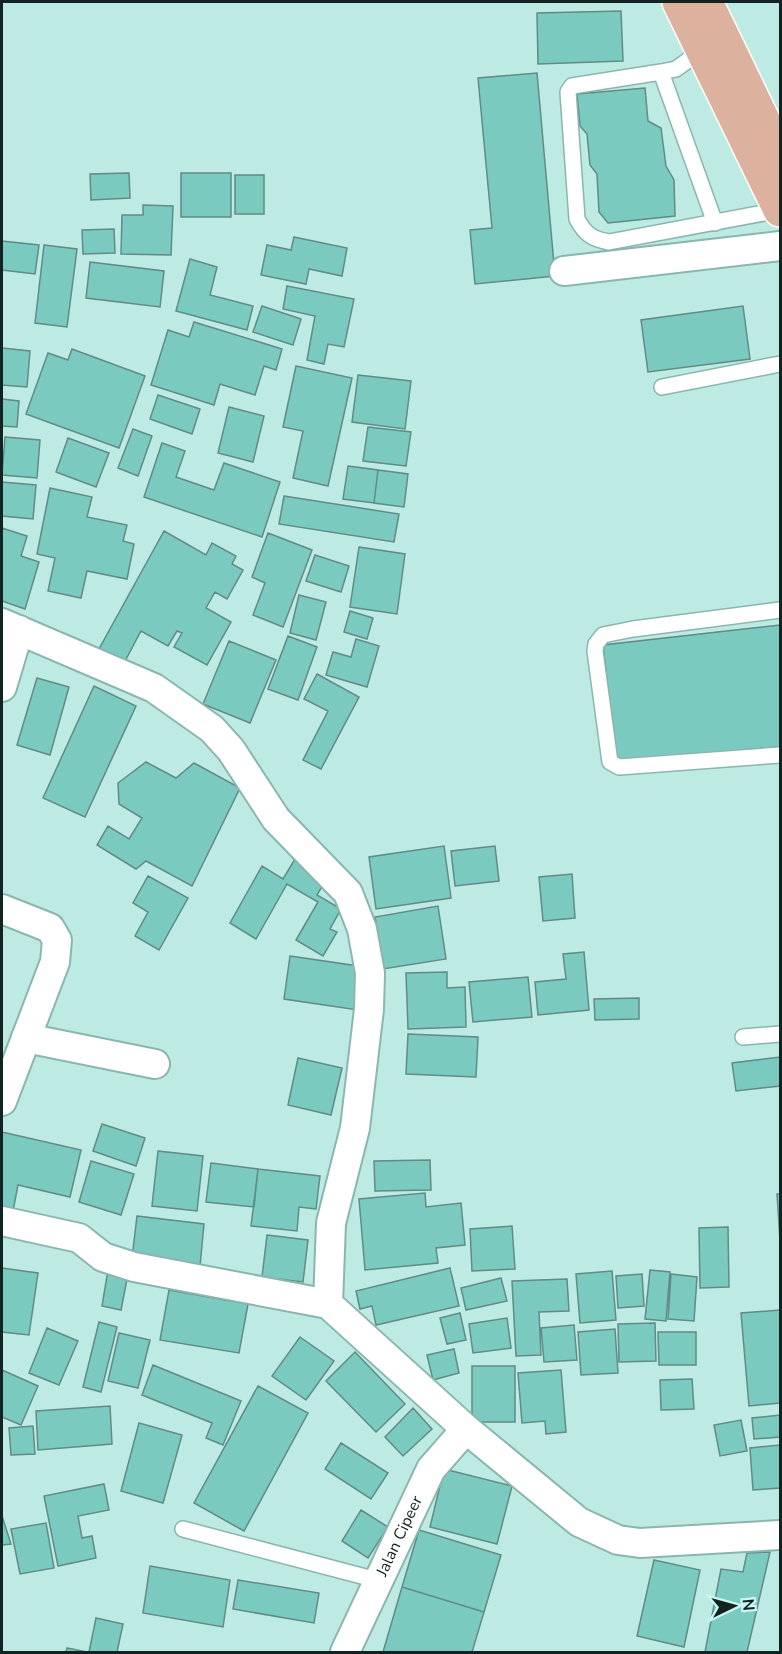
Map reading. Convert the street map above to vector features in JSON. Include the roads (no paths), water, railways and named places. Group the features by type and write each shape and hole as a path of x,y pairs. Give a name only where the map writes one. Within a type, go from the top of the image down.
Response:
{"main road":[{"path":"679,2 780,210"},
{"path":"706,2 780,155"}],"street":[{"path":"564,271 780,246"},
{"path":"2,687 10,626 154,688 212,729 231,750 276,819 348,893 362,929 370,973 369,1009 355,1128 331,1223 328,1304"},
{"path":"2,909 50,928 57,940 55,962 2,1101"},
{"path":"26,1038 155,1064"},
{"path":"2,1221 78,1238 103,1257 134,1267 328,1304 466,1429 579,1522 618,1540 663,1542 780,1535"},
{"name":"Jalan Cipeer","path":"345,1653 377,1580 431,1469 466,1429"}],"lane":[{"path":"702,50 676,69 572,86 568,92 577,219 584,232 596,240 609,242 780,210"},
{"path":"661,72 678,113 715,223"},
{"path":"662,387 780,364"},
{"path":"780,610 603,635 596,644 595,651 610,762 619,767 780,755"},
{"path":"743,1037 780,1034"},
{"path":"183,1529 377,1580"}]}
